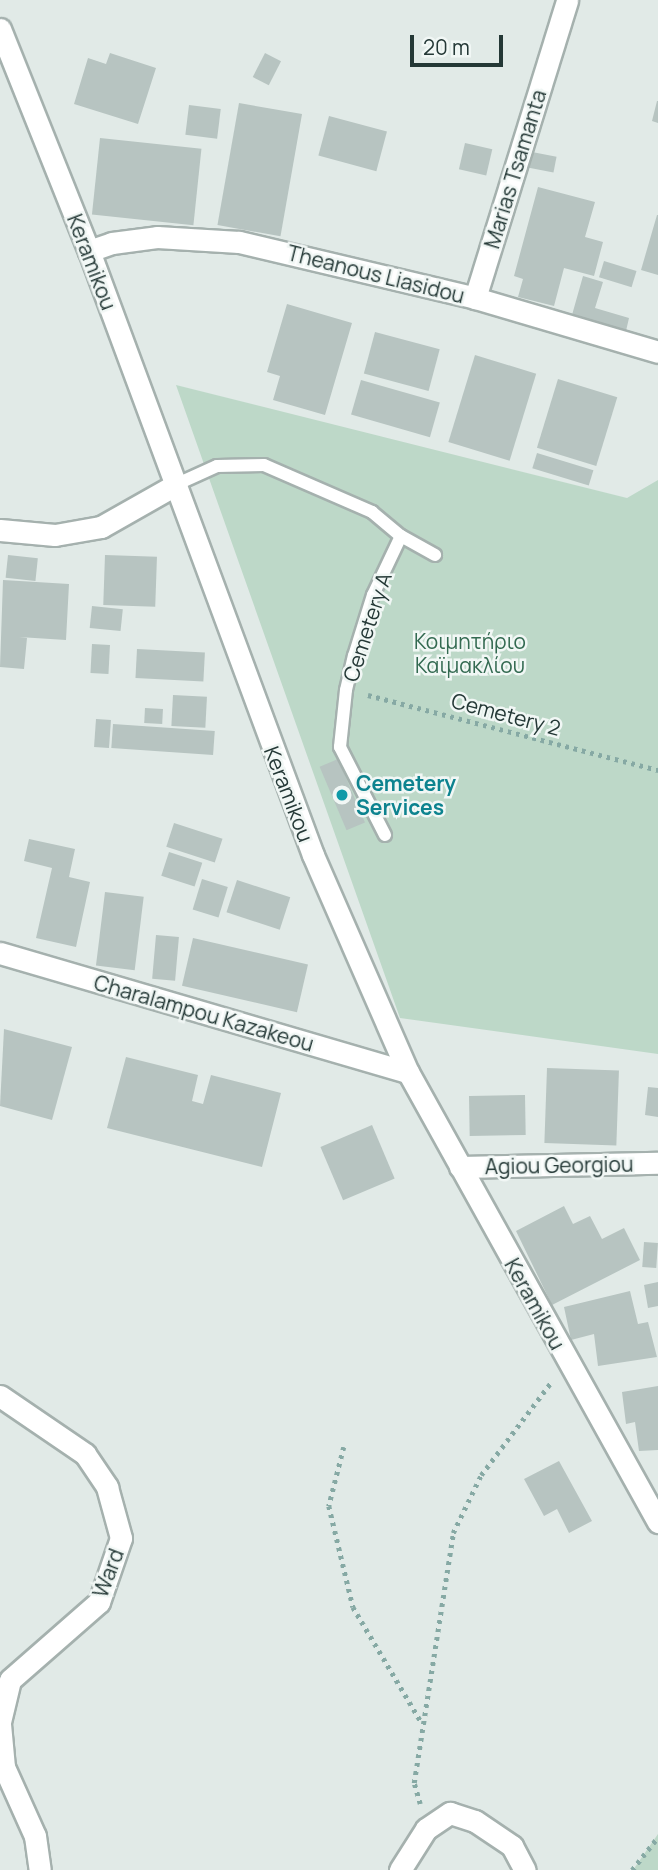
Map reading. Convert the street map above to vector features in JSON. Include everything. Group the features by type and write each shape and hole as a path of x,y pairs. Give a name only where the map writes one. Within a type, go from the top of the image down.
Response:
{"street":[{"name":"Marias Tsamanta","path":"475,298 566,0"},
{"name":"Keramikou","path":"0,29 89,251 313,855 408,1072 658,1522"},
{"name":"Theanous Liasidou","path":"89,251 134,240 213,238 475,298 658,352"},
{"path":"0,530 55,535 101,527 175,485"},
{"name":"Charalampou Kazakeou","path":"0,953 408,1072"},
{"name":"Agiou Georgiou","path":"460,1167 658,1163"},
{"name":"Ward","path":"0,1396 85,1454 107,1487 121,1538 99,1602 10,1680 0,1723 4,1767 35,1836 40,1870"},
{"path":"400,1870 426,1829 450,1813 462,1814 512,1846 525,1870"}],"lane":[{"path":"175,485 217,466 264,465 372,512 401,536 435,555"},
{"name":"Cemetery A","path":"384,835 340,747 346,690 373,596 401,536"}],"path":[{"name":"Cemetery 2","path":"346,690 658,770"},
{"path":"426,1829 414,1783 453,1533 481,1475 567,1361"},
{"path":"344,1447 329,1506 354,1607 423,1724"},
{"path":"632,1870 658,1837"}],"green space":[{"name":"Κοιμητήριο Καϊμακλίου","path":"176,385 627,498 658,480 658,1054 400,1018"},
{"path":"658,1834 658,1870 633,1870"}],"building":[{"path":"110,53 156,68 138,124 74,104 88,58 106,64"},
{"path":"265,53 281,61 269,85 253,77"},
{"path":"658,101 658,123 652,121"},
{"path":"239,103 302,114 280,236 217,225"},
{"path":"189,105 221,109 217,139 185,135"},
{"path":"329,116 387,132 376,171 318,156"},
{"path":"100,138 201,149 193,225 92,215"},
{"path":"465,143 492,149 486,176 459,169"},
{"path":"532,152 557,157 553,172 529,168"},
{"path":"538,187 595,202 585,237 603,242 594,276 564,268 554,306 518,297 523,279 514,276"},
{"path":"658,215 658,275 641,270"},
{"path":"604,261 637,271 632,287 599,277"},
{"path":"583,276 603,282 595,308 629,318 626,331 572,315"},
{"path":"287,304 352,323 325,415 273,400 280,376 267,372"},
{"path":"375,332 440,349 429,391 364,374"},
{"path":"475,355 536,374 510,461 448,442"},
{"path":"558,379 617,397 596,466 537,448"},
{"path":"361,380 440,403 430,437 351,415"},
{"path":"537,453 593,470 589,486 532,468"},
{"path":"8,555 38,558 35,581 6,578"},
{"path":"105,555 157,557 155,607 103,605"},
{"path":"3,580 69,584 66,640 19,637 27,638 24,669 0,667"},
{"path":"92,606 123,609 121,631 90,628"},
{"path":"92,644 110,645 108,674 90,673"},
{"path":"137,649 205,653 203,682 135,678"},
{"path":"173,695 207,697 205,728 171,726"},
{"path":"145,708 163,709 162,724 144,723"},
{"path":"96,719 111,720 109,748 94,747"},
{"path":"113,724 215,731 213,755 111,748"},
{"name":"Cemetery Services","path":"338,759 365,823 347,830 320,767"},
{"path":"174,823 223,839 215,863 166,847"},
{"path":"29,839 75,849 69,877 90,882 76,947 36,938 52,868 24,861"},
{"path":"169,852 202,863 195,887 161,876"},
{"path":"202,879 228,887 218,917 193,910"},
{"path":"237,880 290,897 280,930 226,912"},
{"path":"105,892 144,897 135,970 96,965"},
{"path":"156,935 179,937 175,981 152,979"},
{"path":"193,938 308,965 297,1012 182,986"},
{"path":"4,1029 72,1047 52,1120 0,1106"},
{"path":"126,1057 198,1075 192,1101 203,1104 211,1075 281,1093 262,1167 107,1128"},
{"path":"547,1068 619,1071 616,1145 544,1143"},
{"path":"648,1087 658,1088 658,1117 645,1115"},
{"path":"525,1095 526,1135 470,1136 469,1096"},
{"path":"372,1125 395,1178 343,1200 320,1147"},
{"path":"564,1206 573,1224 590,1216 602,1239 624,1228 640,1260 552,1305 516,1231"},
{"path":"644,1242 658,1243 656,1268 642,1267"},
{"path":"658,1282 658,1306 648,1308 644,1285"},
{"path":"630,1291 638,1324 648,1322 657,1357 598,1366 594,1334 571,1340 564,1307"},
{"path":"658,1386 658,1450 639,1451 635,1422 626,1424 622,1392"},
{"path":"559,1461 592,1521 569,1533 557,1509 544,1516 524,1479"}],"place":[{"name":"Cemetery Services","path":"342,795"}]}
